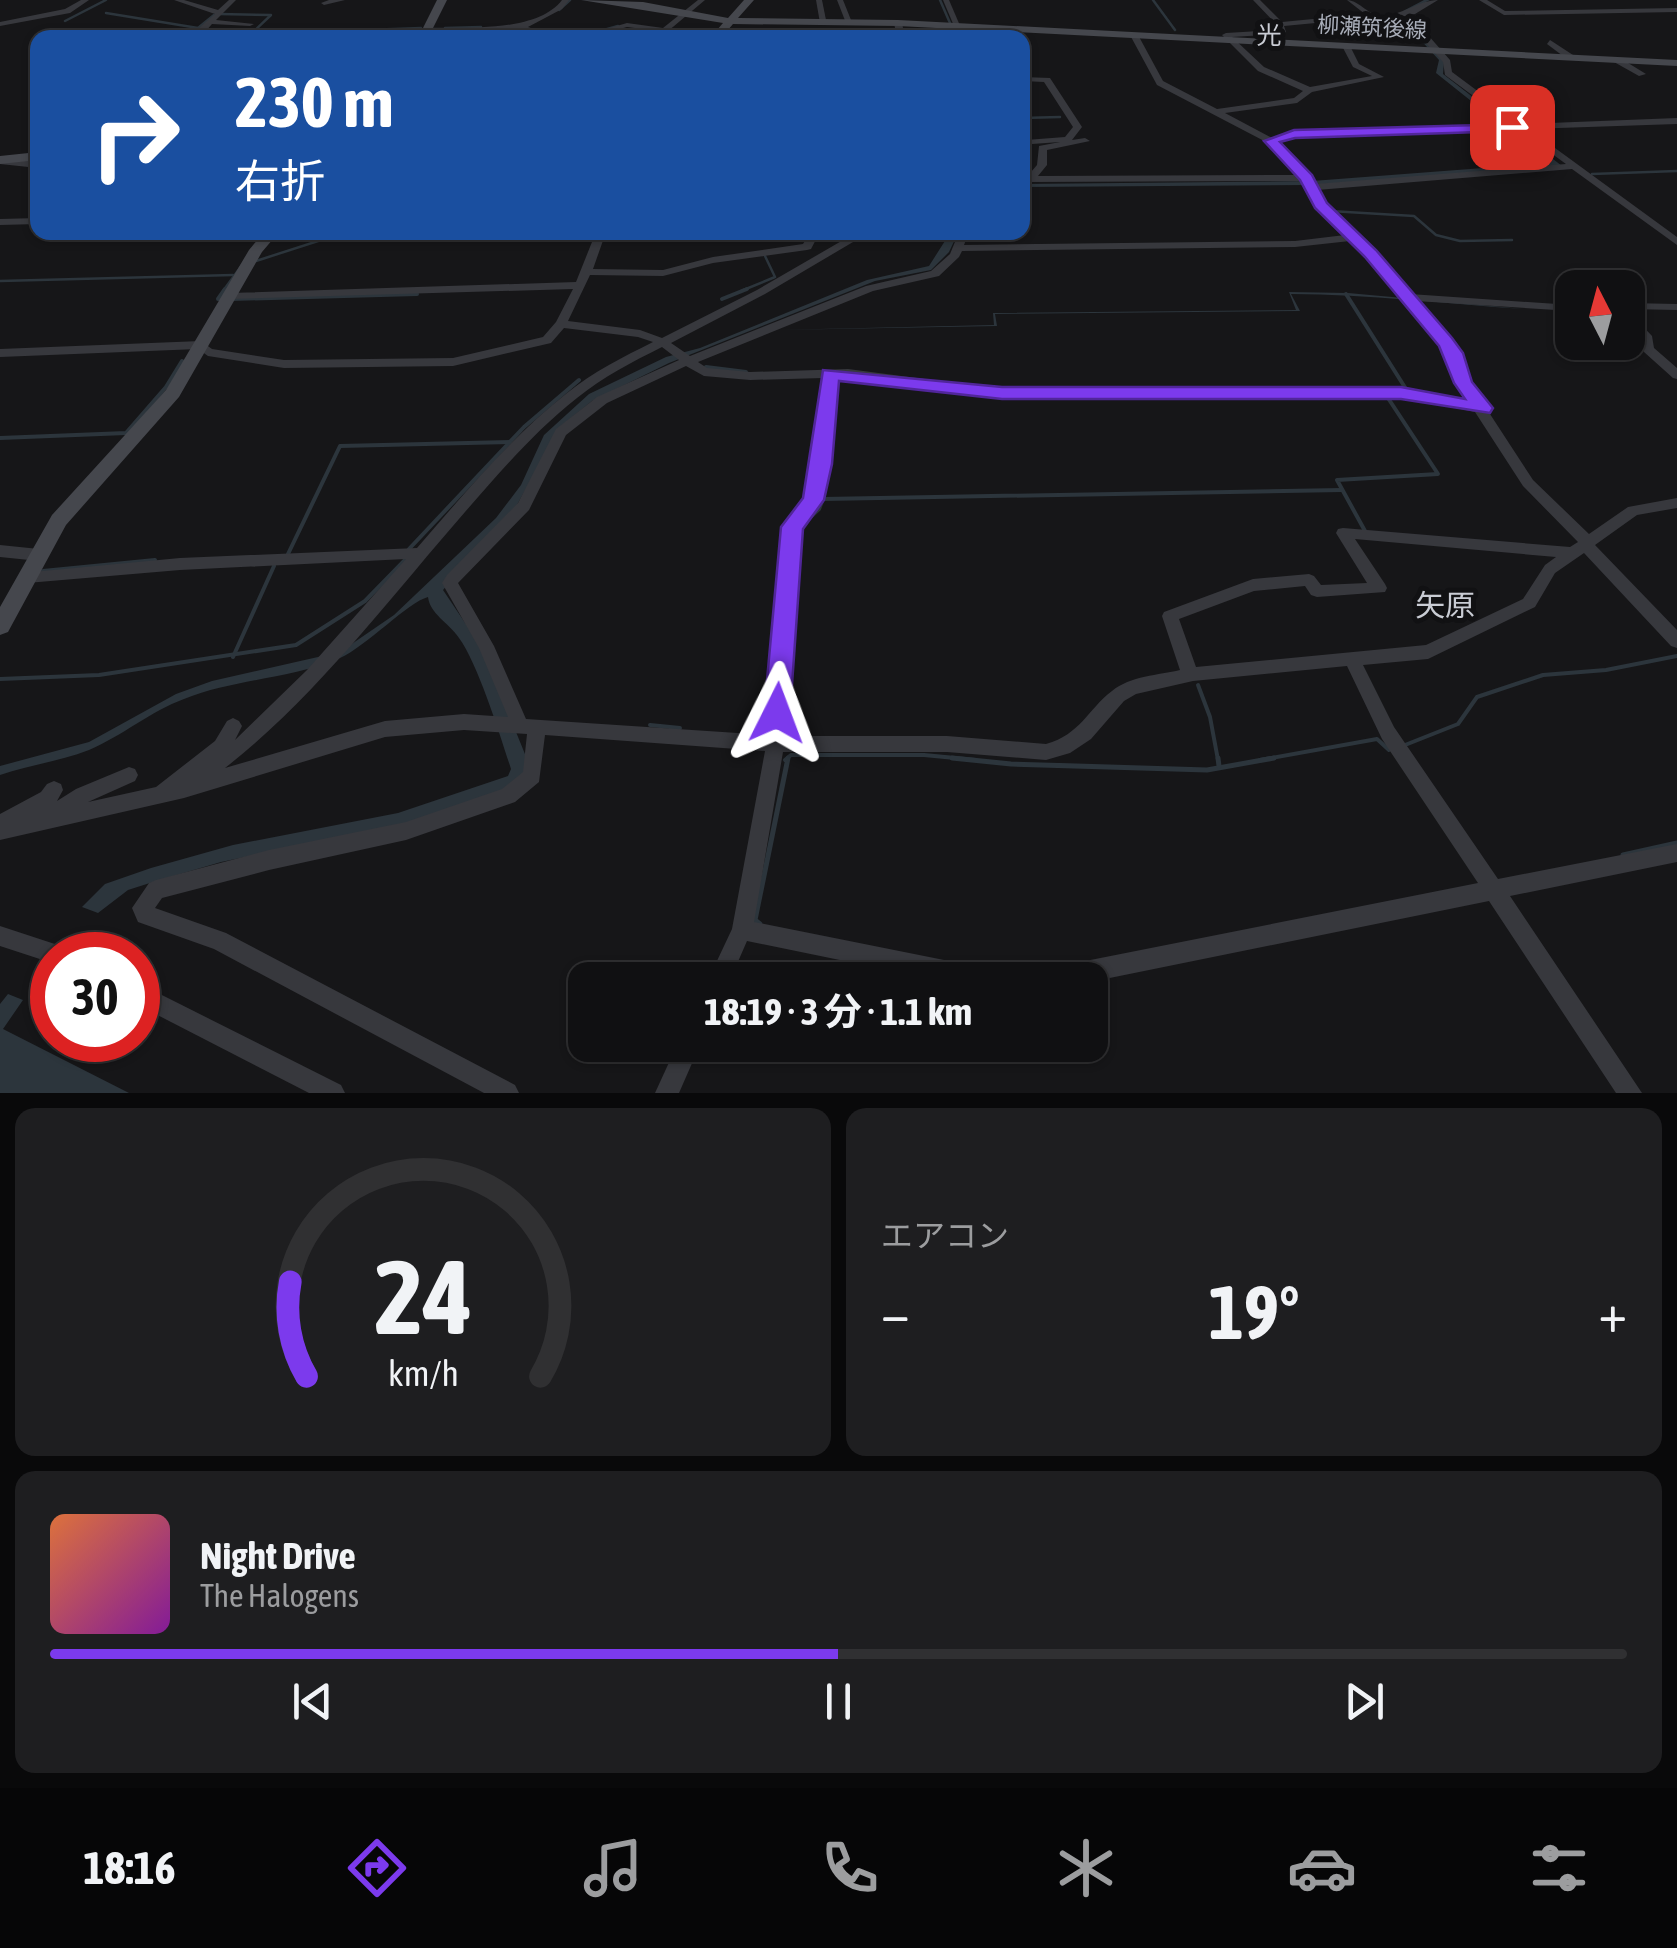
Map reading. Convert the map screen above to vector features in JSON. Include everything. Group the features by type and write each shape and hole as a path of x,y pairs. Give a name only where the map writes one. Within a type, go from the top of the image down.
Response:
{"main road":[{"path":"427,30 442,0"},
{"name":"柳瀬筑後線","path":"586,0 730,21 898,23 1000,30"},
{"path":"722,30 749,0"},
{"name":"柳瀬筑後線","path":"1030,33 1084,38 1108,31 1228,40 1342,39 1434,51 1677,63"},
{"path":"0,160 30,157"},
{"path":"0,626 58,520 173,392 265,240"}],"street":[{"path":"0,24 67,11 86,0"},
{"path":"177,0 220,13"},
{"path":"202,30 232,0"},
{"path":"324,3 342,0"},
{"path":"473,30 521,26 560,8 566,0"},
{"path":"606,30 627,24 664,30 702,0"},
{"path":"819,0 824,23"},
{"path":"840,0 850,23"},
{"path":"946,0 958,26"},
{"path":"1256,0 1280,24 1282,32 1228,34 1228,40 1261,69 1309,90"},
{"path":"1350,0 1377,18 1413,27 1447,62 1448,73 1511,127 1570,167"},
{"path":"1280,24 1377,18 1407,13 1435,0"},
{"path":"1482,0 1504,12 1677,9"},
{"path":"1662,0 1677,9"},
{"path":"1216,112 1297,100 1309,90 1380,77 1356,65 1356,58 1342,39 1322,19"},
{"path":"210,22 250,24"},
{"path":"898,23 899,30"},
{"path":"521,26 533,30"},
{"path":"1134,35 1160,83 1271,141 1310,183 1320,205 1354,237 1454,353 1460,377 1528,483 1582,546 1651,608 1677,640"},
{"path":"1550,42 1570,57"},
{"path":"1540,56 1553,64"},
{"path":"1617,60 1642,74"},
{"path":"1030,79 1047,80 1078,126 1068,139 1030,142"},
{"path":"1271,141 1294,134 1677,122"},
{"path":"1085,141 1042,148 1042,165 1030,179 1310,183 1570,167 1580,169 1677,242"},
{"path":"0,160 30,164"},
{"path":"0,222 30,221"},
{"path":"1660,227 1677,226"},
{"path":"958,248 1296,244 1354,237"},
{"path":"0,353 201,345 208,352 284,364 453,362 548,340 563,324 579,285 590,272 599,240"},
{"path":"811,240 807,247 813,263"},
{"path":"184,789 253,736 544,418 621,357 662,341 851,240"},
{"path":"506,1093 220,940 157,921 144,915 142,908 156,890 269,860 377,838 508,796 532,776 529,725 450,583 524,506 561,432 602,400 682,359 870,288 936,274 961,240"},
{"path":"590,272 663,273 712,260 807,247"},
{"path":"230,296 579,285"},
{"path":"1408,297 1555,307"},
{"path":"1645,306 1677,307"},
{"path":"563,324 662,341 704,372 750,376 830,374 1002,393 1401,393 1483,408"},
{"path":"1645,335 1648,349 1677,375"},
{"path":"727,962 742,930 775,744 792,527 813,500 821,464 830,374"},
{"path":"0,828 184,789 385,728 464,722 775,744 948,744 1046,752 1085,733 1118,696 1190,674 1436,648 1529,603 1550,569 1633,511 1677,503"},
{"path":"1190,674 1170,616 1253,585 1309,580 1317,591 1378,588 1343,533 1582,546"},
{"path":"0,552 38,555"},
{"path":"27,577 180,564 421,553"},
{"path":"1351,658 1388,733 1630,1093"},
{"path":"157,795 221,747 233,726"},
{"path":"42,822 83,794 129,775"},
{"path":"0,828 48,798 54,790"},
{"path":"1108,967 1677,853"},
{"path":"742,930 900,962"},
{"path":"0,936 30,946"},
{"path":"160,1005 332,1093"},
{"path":"667,1093 681,1062"}],"shaded area":[{"path":"1430,0 1408,11 1419,34 1444,62 1443,74 1562,166 1309,185 1030,187 1030,184 1312,181 1549,163 1436,73 1439,60 1416,35 1403,11"},
{"path":"946,240 955,240 931,270 875,281 669,363 592,401 561,426 513,512 443,590 482,648 529,764 515,787 412,822 221,862 153,882 128,890 98,913 82,907 105,884 151,868 233,845 398,813 508,776 511,769 501,738 466,650 432,608 428,597 340,658 184,699 78,754 0,775 0,766 89,742 176,694 212,681 340,652 394,615 496,518 521,485 544,435 589,394 666,357 700,348 867,280 929,266"},
{"path":"1289,292 1348,293 1524,309 1291,294 1300,311 995,314 997,326 776,330 994,325 993,313 1296,310"},
{"path":"8,994 23,1000 3,1029 30,1043 30,1062 68,1062 129,1093 0,1093 0,1004"}],"waterway":[{"path":"65,21 106,0"},
{"path":"559,10 570,0"},
{"path":"940,0 950,23"},
{"path":"1153,0 1175,30"},
{"path":"106,13 198,28 214,15"},
{"path":"219,14 271,15 255,30"},
{"path":"604,30 618,26"},
{"path":"445,28 481,27"},
{"path":"364,30 421,28"},
{"path":"1030,118 1060,117"},
{"path":"1592,174 1677,171"},
{"path":"1309,190 1316,209"},
{"path":"1330,211 1414,216 1436,235 1460,241 1512,240"},
{"path":"256,261 321,240"},
{"path":"741,291 775,277 765,256"},
{"path":"223,291 242,265"},
{"path":"0,281 233,275"},
{"path":"222,299 218,299 225,289"},
{"path":"722,299 747,289"},
{"path":"231,299 417,294"},
{"path":"1209,389 1406,389 1346,294"},
{"path":"0,438 126,433 166,387 182,361"},
{"path":"706,367 746,372"},
{"path":"510,442 579,380"},
{"path":"1365,531 1337,480 1438,474 1386,395"},
{"path":"288,554 340,446 510,442"},
{"path":"409,549 510,442"},
{"path":"795,581 802,525 819,509 823,499 1342,490"},
{"path":"43,571 155,560"},
{"path":"234,654 296,645 365,601 405,560"},
{"path":"234,654 274,566"},
{"path":"0,679 99,675 234,654"},
{"path":"1405,745 1458,724 1477,697 1543,675 1606,670 1677,656"},
{"path":"786,737 789,682"},
{"path":"1198,685 1210,717 1218,760"},
{"path":"650,725 680,728"},
{"path":"1260,760 1377,739 1389,750"},
{"path":"785,760 791,755 924,755 976,760"},
{"path":"760,924 755,920 788,758"},
{"path":"952,758 1011,764 1207,770 1274,758"},
{"path":"1218,758 1219,766"},
{"path":"1623,855 1677,843"}],"district":[{"name":"光","path":"1269,35"},
{"name":"矢原","path":"1445,605"}],"route":[{"path":"777,713 792,527 813,500 824,444 830,374 1002,393 1401,393 1483,408 1463,383 1454,353 1446,342 1370,254 1320,205 1307,178 1271,141 1294,134 1512,127"}]}
